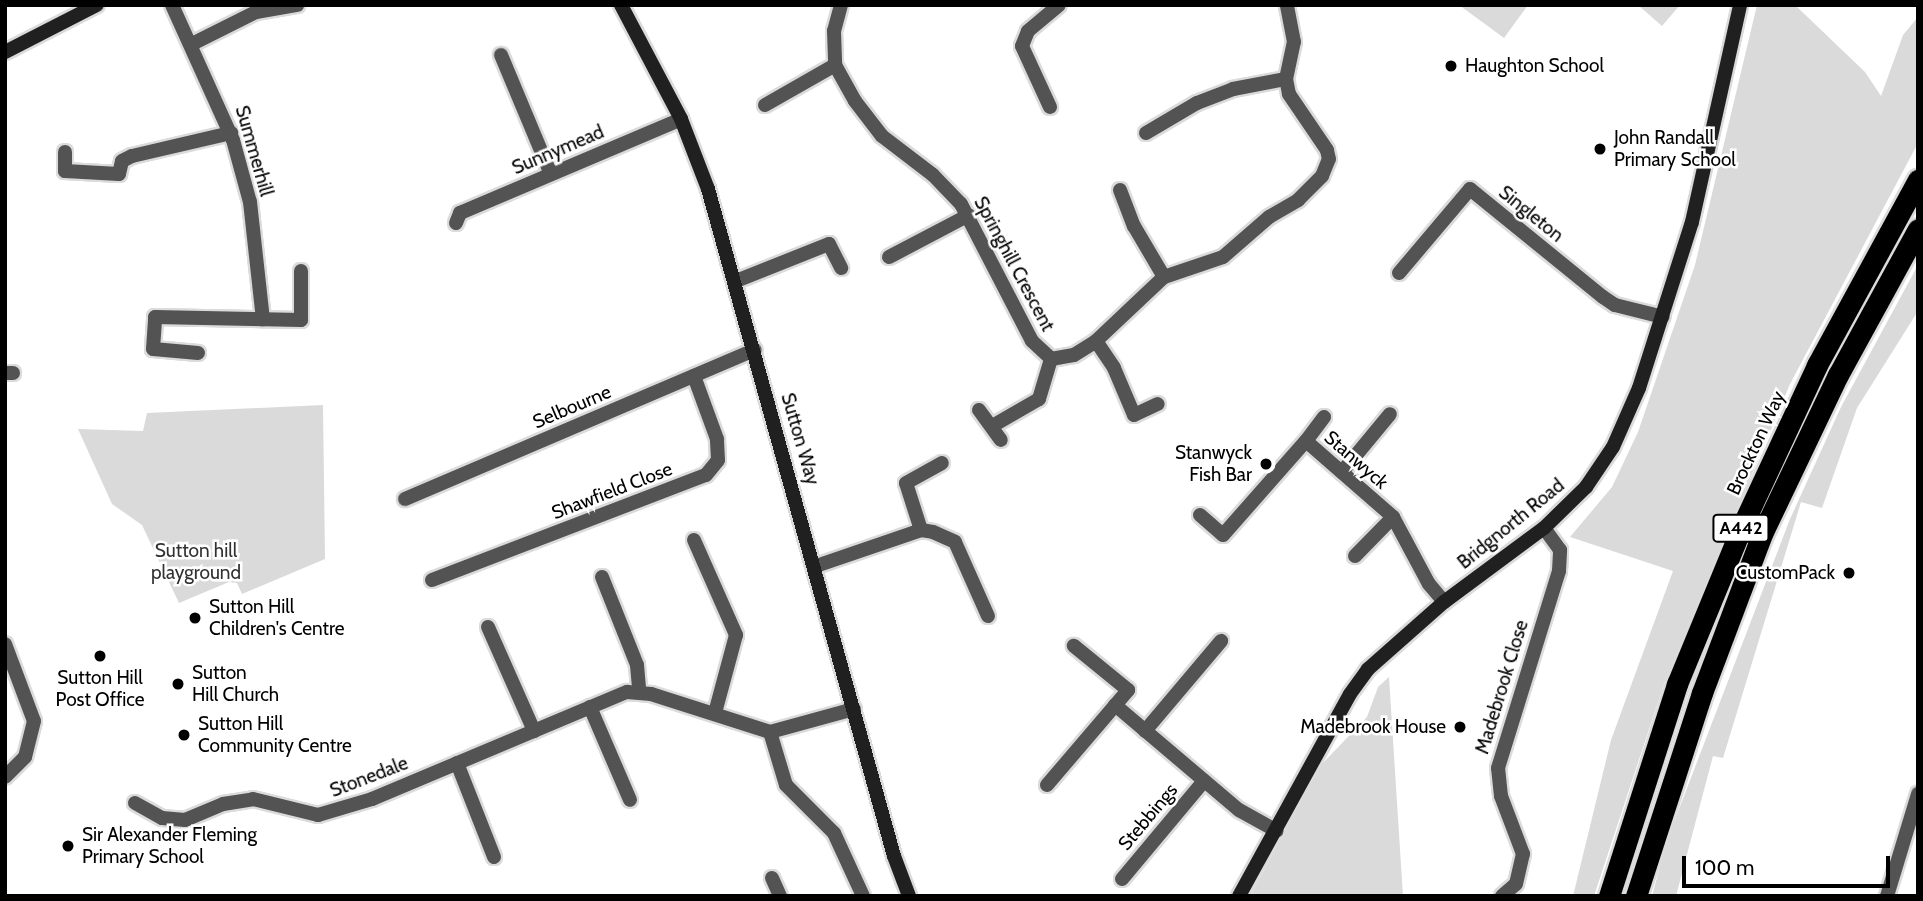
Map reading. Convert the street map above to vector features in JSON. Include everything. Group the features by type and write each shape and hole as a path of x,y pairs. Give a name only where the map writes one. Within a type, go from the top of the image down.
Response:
{"highway":[{"name":"Brockton Way","path":"1609,896 1677,684 1743,524 1817,365 1918,180"},
{"name":"A442","path":"1636,896 1702,693 1762,534 1838,375 1918,229"}],"street":[{"path":"5,52 97,5"},
{"name":"Summerhill","path":"172,5 231,133 250,202 263,319"},
{"path":"192,44 256,12 297,5"},
{"name":"Sutton Way","path":"621,5 681,119 736,281 894,856 909,896"},
{"name":"Springhill Crescent","path":"841,5 834,31 835,65 855,101 882,136 948,188 969,215 1032,341 1051,359 1074,355 1096,341 1164,277 1223,257 1269,217 1298,200 1322,176 1329,159 1326,150 1295,107 1286,79"},
{"path":"1050,107 1022,46 1028,31 1059,5"},
{"path":"1146,134 1197,103 1233,89 1286,79 1294,42 1287,5"},
{"name":"Bridgnorth Road","path":"1238,896 1277,831 1350,694 1388,648 1444,602 1544,528 1586,487 1613,447 1663,317 1692,222 1740,5"},
{"path":"501,55 550,172"},
{"path":"765,105 835,65"},
{"name":"Sunnymead","path":"456,223 460,213 550,172 681,119"},
{"path":"65,152 65,171 119,174 122,161 132,156 231,133"},
{"name":"Singleton","path":"1399,273 1470,189 1615,305 1663,317"},
{"path":"1120,190 1135,226 1164,277"},
{"path":"889,257 969,215"},
{"path":"736,281 829,244 841,268"},
{"path":"198,353 152,349 155,317 301,320 301,271"},
{"path":"1096,341 1114,368 1134,415 1158,404"},
{"name":"Selbourne","path":"405,499 755,351"},
{"path":"994,425 1039,398 1051,359"},
{"name":"Shawfield Close","path":"432,580 706,474 718,460 717,439 694,376"},
{"path":"979,410 994,425 1001,440"},
{"path":"1342,472 1390,414"},
{"path":"1306,441 1324,417"},
{"name":"Stanwyck","path":"1200,515 1223,535 1306,441 1393,517 1429,584 1444,602"},
{"path":"921,530 906,483 942,463"},
{"path":"1355,556 1393,517"},
{"name":"Madebrook Close","path":"1502,896 1516,884 1523,854 1501,796 1498,768 1559,571 1560,550 1544,528"},
{"path":"816,566 921,530 955,542 988,615"},
{"path":"694,540 736,635 715,713"},
{"path":"602,577 637,665 639,690 769,732 855,709"},
{"path":"488,627 534,731"},
{"path":"1145,730 1221,640"},
{"path":"5,644 34,721 25,757 5,777"},
{"path":"1047,785 1128,690 1074,646"},
{"name":"Stonedale","path":"135,803 162,818 185,820 223,804 253,799 318,815 364,802 590,707 639,690"},
{"name":"Stebbings","path":"1115,705 1239,810 1277,831"},
{"path":"590,707 630,800"},
{"path":"769,732 786,785 834,833 863,896"},
{"path":"457,763 495,857"},
{"name":"Stebbings","path":"1122,879 1204,781"},
{"path":"1887,896 1918,794"},
{"path":"772,878 780,896"}],"green space":[{"path":"1459,5 1528,5 1504,38"},
{"path":"1638,5 1680,5 1662,26"},
{"path":"1757,5 1795,5 1865,72 1881,96 1903,35 1918,17 1918,143 1790,384 1665,681 1594,896 1573,896 1611,740 1673,571 1570,537 1612,487 1638,432 1695,265"},
{"path":"1918,265 1918,311 1857,408 1822,508 1801,502 1723,758 1713,756 1676,896 1652,896 1666,843 1790,519 1841,407"},
{"name":"Sutton hill playground","path":"323,405 325,559 242,594 237,583 229,582 179,603 142,525 112,504 78,429 143,431 147,413"},
{"path":"1389,677 1403,896 1250,896 1321,765 1367,717 1378,687"}],"place":[{"name":"Haughton School","path":"1451,66"},
{"name":"John Randall Primary School","path":"1600,149"},
{"name":"Stanwyck Fish Bar","path":"1266,464"},
{"name":"CustomPack","path":"1849,573"},
{"name":"Sutton Hill Children's Centre","path":"195,618"},
{"name":"Sutton Hill Post Office","path":"100,656"},
{"name":"Sutton Hill Church","path":"178,684"},
{"name":"Madebrook House","path":"1460,727"},
{"name":"Sutton Hill Community Centre","path":"184,735"},
{"name":"Sir Alexander Fleming Primary School","path":"68,846"}]}
